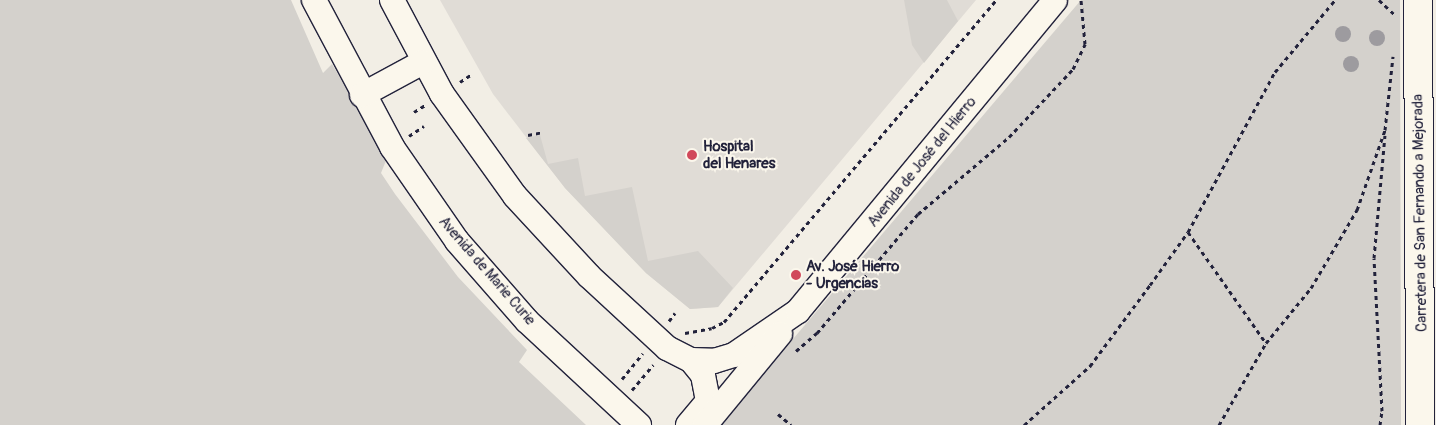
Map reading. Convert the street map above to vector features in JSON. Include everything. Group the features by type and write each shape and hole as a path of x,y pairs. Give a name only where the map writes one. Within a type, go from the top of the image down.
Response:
{"street":[{"name":"Avenida de Marie Curie","path":"314,0 362,95 392,147 457,241 527,321 639,425"},
{"path":"392,0 423,62 515,196 589,276 661,343 691,360 703,375 708,401 688,425"},
{"name":"Avenida de José del Hierro","path":"792,315 1055,0"},
{"name":"Carretera de San Fernando a Mejorada","path":"1418,0 1420,425"},
{"path":"362,95 423,62"},
{"path":"691,360 714,361 734,354 792,315"},
{"path":"705,425 792,315"}],"path":[{"path":"613,402 661,343 680,334 712,328 724,322 996,0"},
{"path":"790,357 817,332 918,214 1009,137 1073,69 1085,44 1081,0"},
{"path":"1024,425 1090,366 1188,232 1275,72 1335,0"},
{"path":"1395,25 1396,15"},
{"path":"1380,425 1382,411 1374,258 1394,45"},
{"path":"1219,425 1266,344 1311,288 1356,210 1385,130"},
{"path":"528,135 543,132"},
{"path":"1188,232 1266,344"},
{"path":"613,402 661,343 675,313"},
{"path":"778,414 791,425"}],"shaded area":[{"path":"0,0 291,0 323,73 332,64 387,158 381,173 395,194 458,277 527,350 519,362 586,425 0,425"},
{"name":"Hospital del Henares","path":"440,0 976,0 718,307 690,309 646,273 565,188 493,94"},
{"path":"904,0 947,0 958,21 924,63 912,45"},
{"path":"1081,0 1400,0 1401,425 720,425"},
{"path":"540,135 548,164 578,158 585,196 632,187 648,261 698,251 733,288 718,307 690,309 646,273 565,188 526,138"}],"place":[{"name":"Hospital del Henares","path":"692,155"},
{"name":"Av. José Hierro - Urgencias","path":"796,275"}]}
